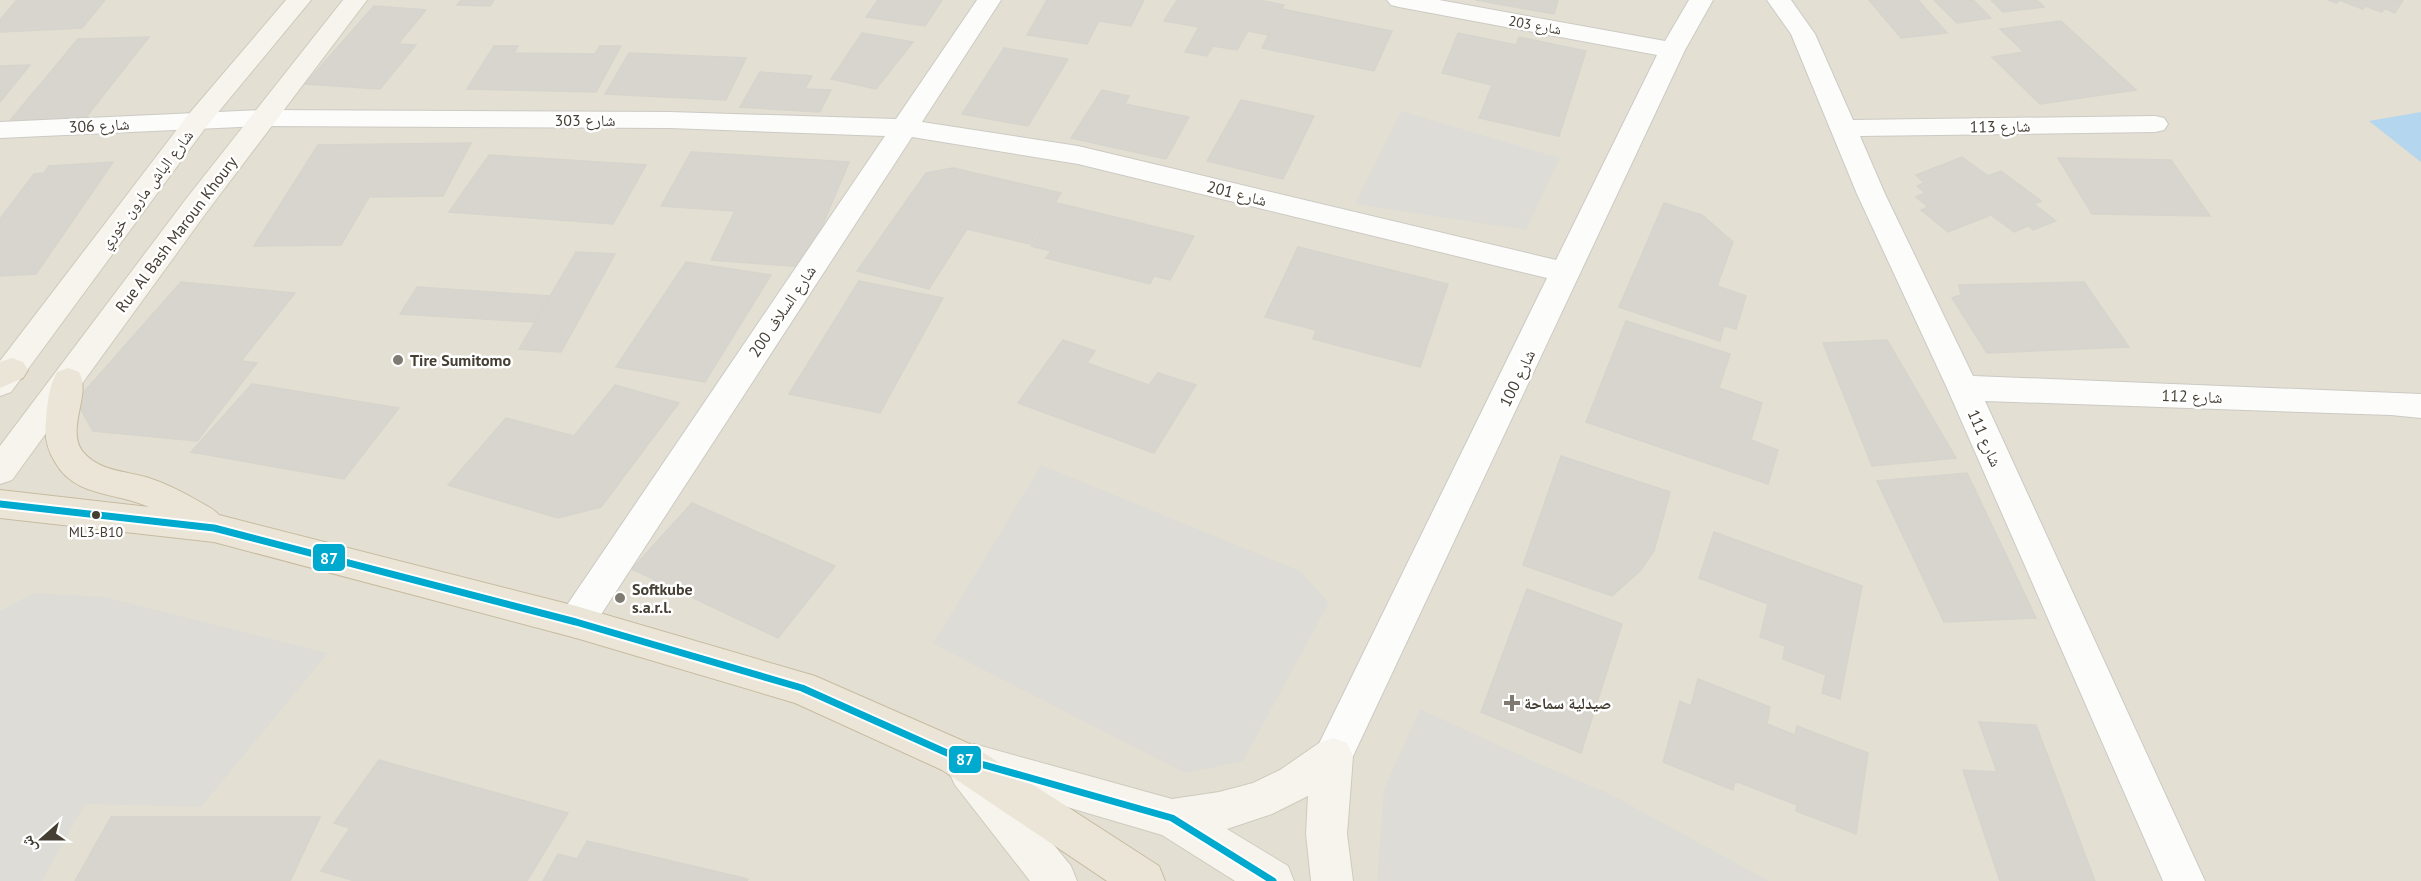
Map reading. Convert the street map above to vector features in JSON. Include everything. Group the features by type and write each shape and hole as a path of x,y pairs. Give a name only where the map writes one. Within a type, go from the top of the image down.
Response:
{"highway":[{"path":"68,380 62,421 62,443 76,469 99,480 167,499 214,528"},
{"path":"0,504 214,528 576,622 802,688 956,757 1144,881"}],"main road":[{"name":"شارع الباش مارون خوري","path":"4,377 197,121 299,0"},
{"name":"Rue Al Bash Maroun Khoury","path":"0,471 196,206 355,0"},
{"path":"1172,818 1217,814 1260,801 1300,782 1333,756"},
{"path":"1332,881 1325,809 1333,756"},
{"path":"956,757 1172,818 1273,881"},
{"path":"956,757 1056,881"}],"street":[{"name":"200 شارع السلاف","path":"576,622 989,0"},
{"name":"شارع 203","path":"1399,0 1672,50"},
{"name":"شارع 100","path":"1333,756 1567,273 1672,50 1701,0"},
{"name":"شارع 111","path":"1779,0 1803,34 1871,194 1963,388 2184,881"},
{"name":"شارع 303","path":"197,121 264,118 670,120 904,128"},
{"name":"شارع 306","path":"0,130 197,121"},
{"name":"شارع 113","path":"1844,128 2155,124"},
{"name":"شارع 201","path":"904,128 1077,154 1567,273"},
{"name":"شارع 112","path":"1963,388 2391,403 2421,406"}],"shaded area":[{"path":"0,0 2421,0 2421,881 0,881"},
{"path":"1401,111 1560,158 1526,230 1355,204"},
{"path":"1041,465 1300,571 1329,603 1243,761 1185,773 933,644"},
{"path":"34,593 105,597 328,653 201,807 85,804 42,881 0,881 0,611"},
{"path":"1420,709 1610,794 1769,881 1377,881 1384,789"}],"water":[{"path":"2421,112 2421,162 2369,121"}],"building":[{"path":"17,0 105,0 82,28 0,32 0,20"},
{"path":"461,0 494,0 490,6 457,5"},
{"path":"878,0 942,0 925,26 866,17"},
{"path":"1047,0 1144,0 1131,26 1099,21 1087,44 1027,35"},
{"path":"1177,0 1259,0 1284,5 1268,35 1248,31 1237,50 1213,46 1207,56 1185,52 1199,27 1164,21"},
{"path":"1476,0 1558,0 1554,14"},
{"path":"1869,0 1918,0 1947,33 1901,38"},
{"path":"1934,0 1973,0 1991,18 1957,23"},
{"path":"1991,0 2037,0 2044,7 2003,12"},
{"path":"2339,0 2403,0 2395,13 2384,8 2382,12 2365,6 2363,9"},
{"path":"374,6 426,10 398,44 416,45 380,89 305,84"},
{"path":"1282,9 1392,31 1374,71 1262,48"},
{"path":"2061,21 2136,90 2040,104 1992,57 2024,52 2000,29"},
{"path":"862,33 913,42 876,89 831,79"},
{"path":"1458,33 1516,45 1519,37 1586,51 1559,136 1479,118 1492,85 1442,73"},
{"path":"149,37 84,120 8,123 78,39"},
{"path":"494,46 518,46 514,53 595,54 600,46 621,46 596,92 467,89"},
{"path":"1004,48 1068,59 1028,126 962,114"},
{"path":"629,53 746,58 726,100 605,94"},
{"path":"30,65 0,102 0,66"},
{"path":"760,72 812,76 805,89 831,90 820,112 740,107"},
{"path":"1102,90 1129,96 1125,104 1189,117 1166,159 1071,138"},
{"path":"1241,100 1314,116 1283,179 1207,161"},
{"path":"471,143 443,196 369,197 341,245 254,246 318,145"},
{"path":"691,152 849,162 805,267 711,260 735,211 661,206"},
{"path":"489,155 646,165 613,224 449,212"},
{"path":"1962,157 1988,176 2001,171 2041,201 2034,204 2056,221 2033,230 2028,226 2014,232 1991,215 1948,232 1921,210 1928,207 1916,197 1925,193 1917,186 1924,183 1916,175"},
{"path":"2058,158 2171,160 2210,216 2092,214"},
{"path":"113,162 36,274 0,276 0,219 34,174 44,173 49,166"},
{"path":"953,168 1061,193 1030,244 967,229 929,289 857,271 926,173"},
{"path":"1057,203 1194,236 1170,280 1154,276 1150,284 1046,258 1051,251 1031,246"},
{"path":"1664,203 1702,215 1733,242 1717,286 1746,296 1736,329 1724,326 1720,341 1619,307"},
{"path":"1298,247 1448,284 1420,367 1313,339 1316,330 1265,317"},
{"path":"576,252 615,254 561,352 519,349"},
{"path":"686,262 771,275 705,382 616,367"},
{"path":"859,281 943,298 880,413 789,394"},
{"path":"181,282 295,293 241,361 257,363 197,441 93,431 76,401"},
{"path":"2084,282 2129,347 1987,353 1952,298 1961,295 1959,285"},
{"path":"417,287 549,296 533,322 400,314"},
{"path":"1626,321 1730,354 1719,388 1762,403 1751,440 1778,450 1768,484 1586,422"},
{"path":"1063,340 1095,351 1087,363 1149,385 1158,373 1196,385 1154,453 1018,403"},
{"path":"1887,340 1956,458 1872,466 1823,343"},
{"path":"252,384 399,408 344,479 191,452"},
{"path":"615,385 679,403 601,507 558,518 448,485 506,418 574,436"},
{"path":"1561,456 1670,492 1654,551 1640,571 1612,596 1523,565"},
{"path":"1967,473 2036,618 1944,622 1877,481"},
{"path":"692,503 835,566 778,638 632,569"},
{"path":"1714,532 1862,586 1840,699 1822,693 1826,675 1783,659 1785,646 1760,637 1768,604 1699,578"},
{"path":"1527,589 1622,624 1581,753 1481,712"},
{"path":"1698,679 1770,707 1767,724 1795,735 1797,726 1868,753 1856,834 1796,811 1797,805 1735,781 1733,790 1663,762 1680,701 1691,706"},
{"path":"1979,722 2036,725 2095,881 2000,881 1963,770 1997,772"},
{"path":"379,760 568,813 527,881 355,881 321,871 350,828 334,823"},
{"path":"111,817 320,817 290,881 75,881"},
{"path":"587,841 748,879 747,881 543,881 558,854 577,859"}],"transit line":[{"name":"87","path":"0,504 214,528 576,622 802,688 956,757 1172,818 1273,881"}],"place":[{"name":"Tire Sumitomo","path":"398,360"},
{"name":"ML3-B10","path":"96,515"},
{"name":"Softkube s.a.r.l.","path":"620,598"},
{"name":"صيدلية سماحة","path":"1512,703"}]}
